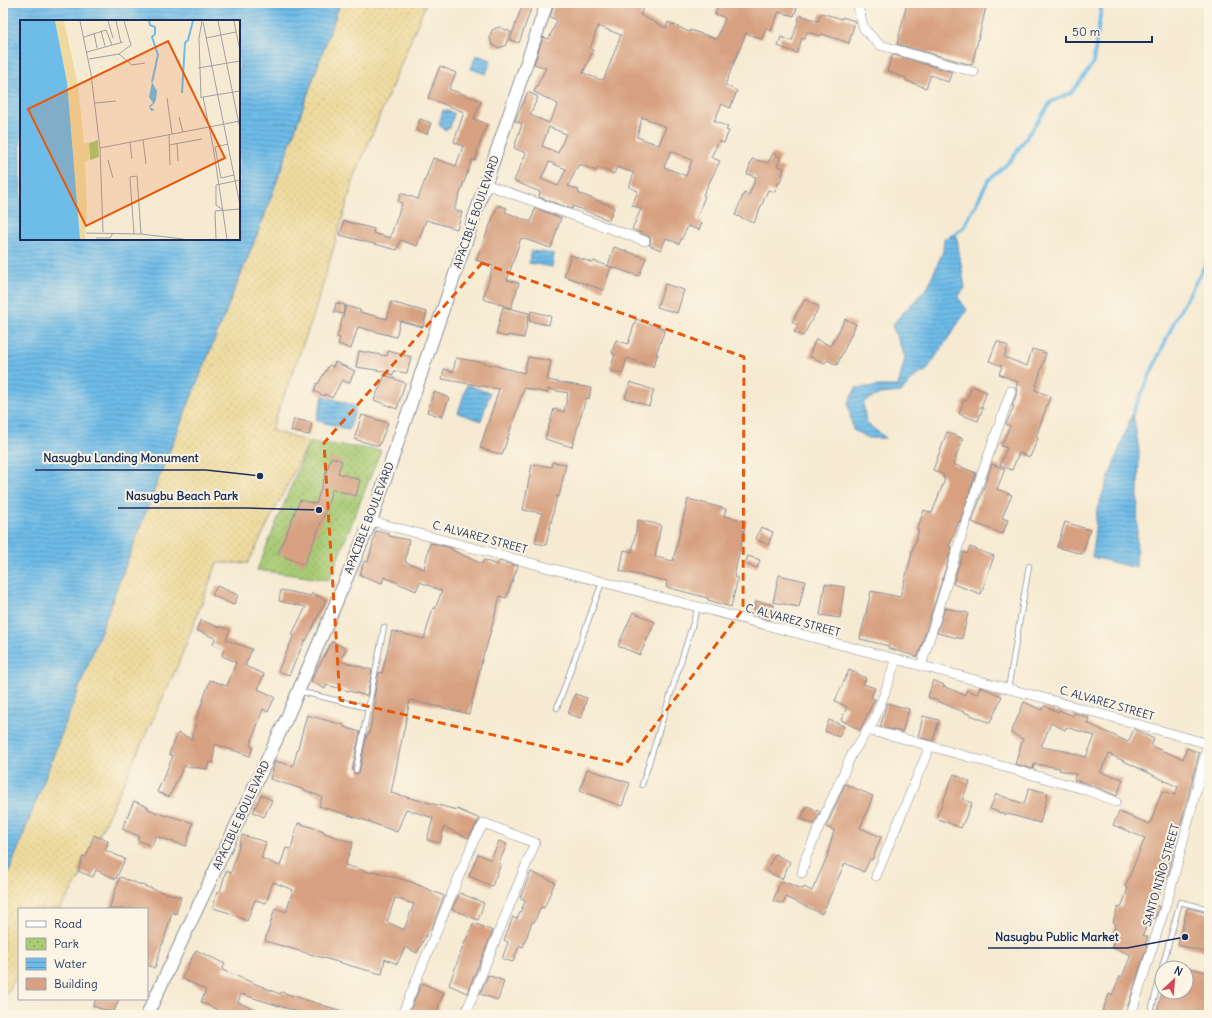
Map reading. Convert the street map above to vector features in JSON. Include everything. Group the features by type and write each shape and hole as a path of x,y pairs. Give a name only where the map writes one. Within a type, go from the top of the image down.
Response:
{"street":[{"name":"APACIBLE BOULEVARD","path":"147,1015 298,691 371,521 547,3"},
{"path":"857,3 864,29 880,45 974,72"},
{"path":"485,184 645,240"},
{"path":"921,666 972,502 1011,391"},
{"name":"C. ALVAREZ STREET","path":"371,521 1209,743"},
{"path":"802,873 806,857 852,754 872,722 884,695 896,659"},
{"path":"867,730 894,736 1087,790 1116,802"},
{"name":"SANTO NIÑO STREET","path":"1131,1015 1171,888 1209,743"},
{"path":"876,876 930,746"},
{"path":"402,1015 474,840 484,823 535,843 466,1015"}],"lane":[{"path":"1008,689 1029,566"},
{"path":"556,708 602,582"},
{"path":"642,785 698,607"},
{"path":"356,770 384,627"},
{"path":"298,691 368,708"},
{"path":"1164,960 1180,902 1209,909"},
{"path":"1150,1015 1154,1000"}],"highlighted area":[{"path":"482,263 744,357 743,609 625,765 340,700 324,443"}],"sand":[{"path":"340,3 426,3 355,176 312,320 271,430 309,442 248,563 217,563 177,667 79,879 61,908 18,908 18,974 3,1001 3,888 163,467 264,217"}],"green space":[{"path":"309,442 381,450 329,580 257,570"}],"water":[{"path":"3,3 340,3 264,217 163,467 3,888"},
{"path":"476,55 491,60 486,74 471,69"},
{"path":"443,110 454,113 450,128 444,130 439,125"},
{"path":"956,233 965,288 958,297 967,310 926,371 916,376 901,392 880,394 863,402 866,423 886,438 869,438 853,430 848,403 856,388 898,386 905,357 892,326 928,287 943,251 944,239"},
{"path":"531,251 554,254 552,267 529,263"},
{"path":"467,385 490,393 481,421 458,413"},
{"path":"323,396 356,406 349,430 316,420"},
{"path":"1133,412 1139,451 1136,568 1092,557 1097,509"}],"building":[{"path":"523,3 533,3 519,43 510,40"},
{"path":"554,3 645,3 640,15 666,28 668,22 689,32 690,30 717,39 725,18 715,14 719,3 799,3 794,16 779,12 771,31 766,29 761,39 746,33 725,85 737,91 730,108 722,104 714,121 728,127 726,130 729,131 724,143 719,141 711,157 720,161 703,195 705,196 696,220 702,222 699,230 688,226 679,244 666,238 661,250 649,245 651,243 650,237 632,229 641,209 632,205 638,191 629,187 634,173 617,167 614,174 598,167 596,171 579,164 568,186 579,190 578,193 614,207 609,220 573,206 572,209 539,197 540,192 514,181 526,153 514,148 522,124 515,121 528,92 538,97 530,115 549,123 558,104 534,92 546,68 534,64 543,37 549,39 557,20 550,17","holes":["598,26 621,35 604,79 601,80 583,73 593,50 590,49","642,117 666,127 659,145 637,137","549,127 566,134 558,153 542,146","671,151 692,160 686,176 664,167","549,162 566,169 558,186 541,179"]},
{"path":"907,3 987,3 972,65 897,44"},
{"path":"821,13 855,21 849,43 822,34 821,36 807,32 805,39 802,38 797,53 778,46 781,37 792,41 800,15 818,21"},
{"path":"499,27 511,32 505,46 498,48 492,45 490,37 492,30"},
{"path":"894,55 952,72 948,82 931,75 926,88 887,71 892,56"},
{"path":"440,66 456,73 449,89 481,101 474,119 487,124 475,161 472,160 454,210 462,212 457,229 426,220 417,246 400,240 397,250 340,235 344,221 374,229 373,233 390,238 402,203 398,202 401,193 418,199 433,158 456,166 463,146 454,142 464,112 428,98"},
{"path":"420,119 431,123 427,134 416,130"},
{"path":"773,153 781,157 777,166 784,168 780,183 778,183 775,192 768,190 754,223 735,215 744,193 749,195 756,177 747,174 752,159 768,163"},
{"path":"498,205 507,208 505,212 531,222 535,208 561,218 551,248 521,238 507,280 519,283 511,308 483,299 493,266 476,260"},
{"path":"614,247 646,258 639,276 608,266"},
{"path":"571,255 593,263 594,261 611,267 603,290 564,276"},
{"path":"665,284 684,290 677,313 657,307"},
{"path":"805,299 819,307 803,336 794,332 798,325 792,322"},
{"path":"391,302 427,312 423,327 400,321 396,337 358,327 351,349 338,344 340,338 337,337 346,306 360,310 360,312 387,319"},
{"path":"336,303 345,305 343,314 334,312"},
{"path":"503,307 529,313 524,338 508,335 507,337 496,334"},
{"path":"531,311 551,316 549,325 529,321"},
{"path":"636,319 665,329 653,367 627,358 622,374 610,370 615,354 612,353 616,340 628,344"},
{"path":"845,319 856,324 837,365 827,360 825,363 809,356 816,339 831,346"},
{"path":"997,341 1008,346 1004,357 1027,366 1032,349 1046,353 1035,390 1050,396 1036,437 1038,438 1030,457 1019,453 1012,470 1000,465 1007,448 1001,446 1010,426 1006,424 1014,406 1012,406 1017,393 1016,387 1018,382 999,374 1002,366 989,361"},
{"path":"359,351 387,356 388,351 411,357 407,373 394,371 393,375 383,371 356,367"},
{"path":"528,357 551,361 547,380 591,388 589,399 586,398 572,447 545,439 554,409 564,412 568,393 548,389 547,393 524,388 502,455 480,448 499,389 442,379 444,369 453,372 456,358 480,362 524,373"},
{"path":"335,362 355,371 349,383 342,380 332,398 314,391 317,383 318,384 329,365 333,367"},
{"path":"385,375 405,383 397,409 374,400"},
{"path":"630,382 654,390 649,406 625,398"},
{"path":"972,386 987,392 981,407 983,408 978,421 959,414 964,400 966,401"},
{"path":"434,392 449,398 442,417 427,412"},
{"path":"362,415 388,423 379,446 354,439"},
{"path":"294,419 312,423 309,435 291,431"},
{"path":"947,432 963,439 953,464 976,473 960,522 959,521 949,547 952,548 918,657 888,648 889,646 860,639 871,591 900,597 911,554 919,531 917,530 924,510 932,513 945,479 943,478 944,475 933,470"},
{"path":"331,457 342,461 338,473 360,480 356,496 332,489 327,508 304,565 278,554 300,500 316,504"},
{"path":"552,462 566,464 546,545 535,543 542,513 523,510 532,464 551,467"},
{"path":"992,464 1005,469 997,489 1012,495 1002,518 1008,520 1003,534 972,522"},
{"path":"688,499 726,509 724,516 746,521 734,577 738,578 731,607 708,600 708,598 666,587 667,581 620,571 624,550 632,552 638,520 661,525 655,557 673,561"},
{"path":"1065,522 1090,530 1082,554 1057,547"},
{"path":"761,527 773,532 768,545 756,539"},
{"path":"376,531 389,534 389,536 409,540 405,562 424,569 430,543 452,548 452,550 482,564 484,560 497,565 499,561 518,566 506,598 500,596 484,652 469,714 410,700 391,793 457,809 480,819 468,838 444,827 440,843 427,840 433,818 406,809 397,832 319,806 322,797 270,779 275,761 293,766 307,715 344,725 344,727 360,732 352,770 355,774 359,773 376,699 374,698 379,672 382,673 392,631 424,639 433,608 435,609 442,591 420,582 416,591 384,577 382,583 360,575 364,561 368,562"},
{"path":"970,547 994,556 981,594 953,584 963,552 967,554"},
{"path":"748,556 760,560 757,568 745,564"},
{"path":"779,575 805,581 799,607 773,602"},
{"path":"825,584 844,587 840,618 820,615"},
{"path":"217,586 238,595 234,605 212,595"},
{"path":"281,590 311,596 312,593 326,600 289,675 278,671 294,635 292,634 306,607 279,601"},
{"path":"756,601 774,605 771,620 753,615"},
{"path":"945,608 968,613 962,639 937,633"},
{"path":"633,612 655,622 640,655 618,646"},
{"path":"201,620 220,628 220,626 230,630 226,640 252,649 245,666 264,674 258,689 275,697 268,712 263,709 250,746 253,747 250,756 215,744 213,763 209,762 207,769 184,766 169,797 157,792 173,756 169,754 178,733 192,739 196,720 210,680 227,686 236,662 222,656 224,649 213,644 215,638 196,630"},
{"path":"332,641 346,649 340,661 372,670 367,696 327,685 325,689 311,681"},
{"path":"849,670 866,678 863,684 875,688 871,698 875,699 860,730 841,720 847,707 835,701"},
{"path":"933,680 964,695 967,690 977,694 980,687 1002,696 990,723 928,697"},
{"path":"575,694 587,698 581,718 568,714"},
{"path":"1024,702 1042,710 1044,706 1073,716 1074,713 1089,718 1087,723 1128,742 1134,729 1154,739 1151,746 1183,759 1187,748 1199,753 1167,879 1165,878 1154,905 1159,906 1155,919 1150,917 1143,935 1148,937 1145,945 1147,946 1125,1015 1101,1015 1109,994 1112,995 1120,976 1122,977 1131,955 1112,947 1114,941 1110,939 1116,924 1113,922 1118,907 1121,908 1128,888 1125,887 1145,838 1113,825 1119,812 1150,824 1162,791 1175,795 1178,787 1109,754 1100,772 1123,779 1117,796 1089,784 1074,780 1076,774 1059,770 1060,768 1034,764 1033,769 1015,764 1023,739 1011,733","holes":["1051,723 1065,730 1066,727 1095,736 1086,757 1065,751 1041,747"]},
{"path":"887,703 909,709 902,732 880,727"},
{"path":"923,716 939,720 933,741 918,737"},
{"path":"829,720 844,726 839,737 825,731"},
{"path":"587,769 630,783 622,806 580,791"},
{"path":"954,774 970,782 962,799 972,803 961,828 936,818"},
{"path":"845,784 873,796 860,828 881,837 872,860 870,859 864,872 845,863 822,914 786,897 783,904 773,901 781,881 803,889 804,887 812,891 827,857 834,830 826,827"},
{"path":"1029,788 1048,793 1040,823 990,809 996,794 1024,804"},
{"path":"261,795 272,800 264,817 253,812"},
{"path":"134,801 148,807 148,809 166,816 167,815 193,823 186,846 156,836 152,846 137,840 139,836 122,829"},
{"path":"807,806 820,812 814,824 801,819"},
{"path":"298,823 324,831 324,833 353,843 345,865 411,882 444,896 431,930 429,929 417,953 405,947 397,964 385,959 382,974 265,941 275,908 286,912 293,890 273,882 266,903 255,900 247,921 230,913 213,908 217,892 220,892 226,871 231,873 242,835 266,842 261,858 280,866 286,848 291,849","holes":["395,898 414,904 404,930 387,922"]},
{"path":"94,835 108,841 105,850 125,859 116,879 96,870 93,877 78,871 83,856 86,857"},
{"path":"499,841 507,844 492,886 469,876 478,854 491,860"},
{"path":"775,854 790,862 782,879 766,871"},
{"path":"531,872 555,882 544,908 541,907 534,922 532,922 523,947 519,946 513,962 502,959 508,942 504,940 513,917 517,919 526,900 520,898"},
{"path":"120,877 158,891 181,897 176,914 172,912 155,968 148,965 148,908 109,908"},
{"path":"460,893 484,903 478,920 452,909"},
{"path":"1187,908 1209,913 1209,953 1178,945"},
{"path":"474,923 493,931 467,993 449,985 464,944"},
{"path":"196,950 225,964 222,970 280,994 281,992 348,1013 348,1015 308,1015 241,994 238,1002 265,1015 228,1015 201,1002 206,990 182,978"},
{"path":"1194,969 1209,973 1209,1015 1156,1015 1160,1000 1194,1000"},
{"path":"488,975 504,981 498,1000 480,994"},
{"path":"422,983 444,993 436,1015 422,1015 410,1010"},
{"path":"96,1000 119,1000 113,1013 93,1006"}],"waterway":[{"path":"956,233 964,227 988,181 1011,160 1051,102 1072,92 1093,64 1102,3"},
{"path":"1133,412 1176,318 1209,258"}],"place":[{"name":"Nasugbu Landing Monument","path":"260,476"},
{"name":"Nasugbu Beach Park","path":"319,510"},
{"name":"Nasugbu Public Market","path":"1185,937"}]}
